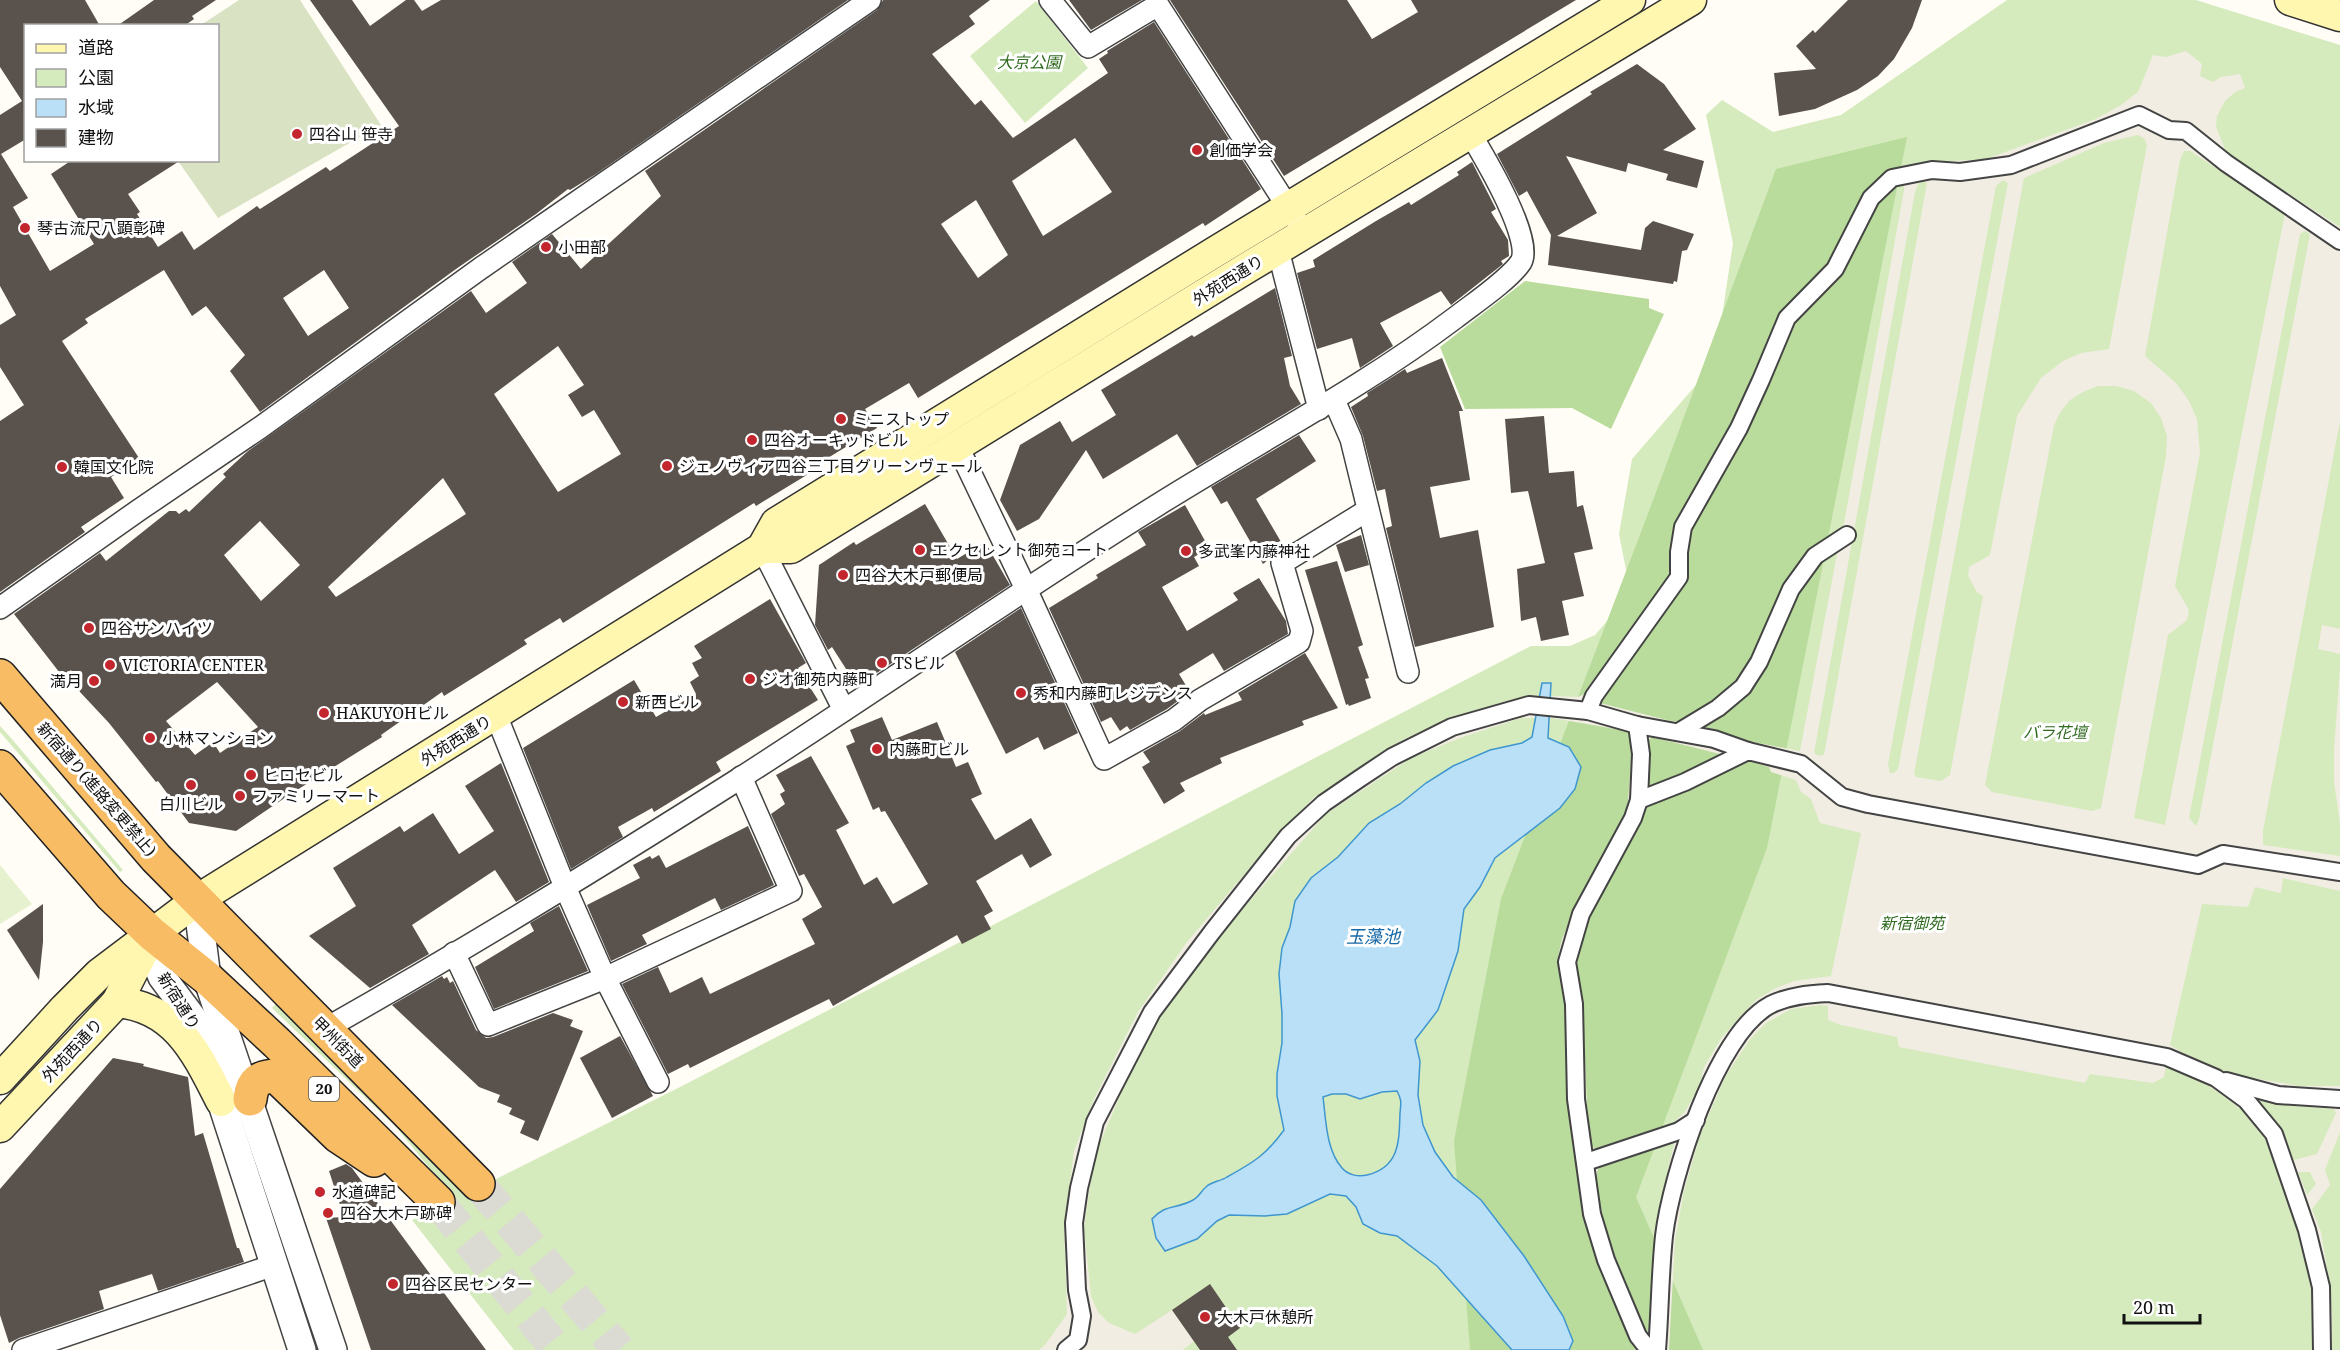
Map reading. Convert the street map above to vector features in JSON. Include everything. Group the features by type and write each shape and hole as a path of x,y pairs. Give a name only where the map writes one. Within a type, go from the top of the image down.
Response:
{"highway":[{"name":"新宿通り(進路変更禁止)","path":"0,676 156,858 197,900"},
{"name":"20","path":"0,767 111,895 152,934 207,978 277,1043 438,1202 339,1136 276,1076 257,1080 251,1088 235,1100"},
{"name":"甲州街道","path":"197,900 478,1184"}],"main road":[{"name":"外苑西通り","path":"0,1079 85,987 197,900 762,548 776,523 1288,207 1630,0"},
{"path":"2290,0 2340,16"},
{"name":"外苑西通り","path":"762,548 791,548 1681,2"},
{"name":"外苑西通り","path":"0,1127 117,1002 152,934"},
{"path":"117,1002 134,1003 165,1020 182,1034 235,1100"}],"street":[{"path":"0,608 261,427 480,268 870,0"},
{"path":"1050,0 1088,47 1158,5 1305,234"},
{"path":"1588,711 1594,696 1679,577 1679,552 1683,527 1739,428 1787,318 1835,269 1870,198 1892,178 1932,170 1960,172 2011,165 2139,115 2169,130 2186,131 2226,163 2340,241"},
{"path":"325,1029 565,887 741,777 1158,504 1370,378 1484,296 1520,262 1523,245 1518,225 1470,133"},
{"path":"1278,250 1327,404 1351,439 1408,672"},
{"path":"958,447 1104,759 1174,720 1200,700 1299,642 1302,630 1282,563 1368,510"},
{"path":"1680,731 1718,708 1743,687 1759,662 1791,589 1815,556 1847,535"},
{"path":"762,548 844,710"},
{"path":"1066,1350 1078,1340 1082,1316 1077,1290 1074,1223 1079,1188 1095,1122 1152,1012 1226,913 1288,836 1324,802 1392,757 1452,727 1529,705 1588,711 1637,725 1714,739 1748,751 1801,764 1842,797 1868,804 2198,865 2223,854 2340,873"},
{"path":"496,715 565,887 605,978 658,1082"},
{"path":"1637,725 1641,754 1639,800 1633,818 1581,915 1567,962 1574,1004 1576,1099 1592,1214 1606,1260 1638,1336 1649,1350"},
{"path":"1639,800 1685,782 1748,751"},
{"path":"454,952 488,1025 605,978 791,891 741,777"},
{"name":"新宿通り","path":"197,900 207,978 235,1100 274,1265 302,1350"},
{"name":"新宿通り","path":"152,934 156,963 162,976 192,1017 235,1100 333,1350"},
{"path":"1657,1350 1664,1236 1678,1172 1696,1120 1718,1069 1743,1028 1770,1005 1799,995 1828,993 2167,1057 2216,1078 2278,1095 2340,1099"},
{"path":"2216,1078 2247,1100 2274,1134 2307,1230 2321,1287 2322,1350"},
{"path":"1586,1162 1680,1131 1696,1120"},
{"path":"22,1350 274,1265"}],"green space":[{"path":"239,0 300,0 381,125 218,218 179,162 219,162 219,24 203,24"},
{"name":"新宿御苑","path":"2007,0 2196,0 2340,45 2340,1350 514,1350 412,1220 454,1199 397,1128 272,1008 277,1002 466,1194 684,1085 1531,646 1570,646 1595,635 1615,612 1628,580 1619,534 1632,459 1715,363 1733,243 1706,115 1722,100 1773,132 1841,115"},
{"name":"大京公園","path":"1036,1 1088,68 1025,123 970,56"},
{"path":"1907,137 1767,848 1636,1197 1703,1350 1470,1350 1454,1141 1501,899 1776,169"},
{"path":"1525,281 1649,299 1649,308 1664,314 1611,429 1572,408 1465,409 1440,347"},
{"path":"0,726 123,870 120,872 0,732"},
{"path":"0,865 32,904 0,924"}],"shaded area":[{"path":"2186,51 2202,64 2200,76 2213,82 2221,77 2240,74 2245,88 2235,92 2225,101 2217,116 2216,127 2227,154 2340,227 2340,421 2263,831 2263,845 2340,856 2340,891 2283,878 2281,893 2255,887 2248,907 2202,904 2170,1045 2195,1060 2231,1074 2299,1086 2340,1086 2340,1132 2325,1170 2330,1185 2312,1209 2321,1232 2328,1274 2332,1313 2332,1350 2313,1350 2313,1291 2302,1234 2268,1143 2242,1110 2214,1089 2186,1074 2166,1067 2164,1077 2153,1083 2090,1074 2085,1083 1899,1047 1897,1037 1828,1020 1828,1006 1821,1005 1791,1009 1766,1023 1750,1039 1725,1077 1700,1135 1684,1191 1675,1240 1669,1350 1636,1350 1594,1255 1572,1131 1566,1002 1558,957 1562,939 1579,900 1627,812 1633,740 1627,731 1552,718 1521,718 1460,738 1411,758 1326,814 1212,944 1154,1026 1122,1091 1094,1157 1084,1228 1091,1296 1098,1312 1109,1323 1135,1334 1172,1310 1194,1341 1183,1350 1039,1350 1067,1314 1064,1228 1074,1151 1094,1099 1138,1012 1187,942 1254,863 1312,799 1404,739 1458,716 1514,699 1578,697 1589,692 1666,584 1673,566 1673,547 1679,520 1739,413 1775,326 1784,313 1830,267 1869,191 1879,181 1893,171 1936,162 1986,159 2096,119 2138,92 2153,55 2166,57","holes":["2138,135 2144,138 2147,145 2109,349 2081,353 2063,361 2041,378 2017,416 1990,555 1969,567 1968,576 1977,592 1983,596 1950,775 1941,781 1916,777 1914,774 2024,178 2104,143","2184,151 2190,151 2285,213 2165,825 2134,818 2168,635 2187,620 2189,610 2175,586 2200,453 2197,419 2189,401 2176,383 2145,356 2180,160","2003,180 2008,183 1898,769 1890,773 1888,764 1996,186","1923,181 1927,183 1824,755 1819,756 1814,753 1915,192 1918,184","1900,182 1904,184 1843,529 1809,552 1790,576 1753,661 1736,686 1717,701 1682,722 1600,703 1600,695 1680,587 1685,574 1684,558 1691,527 1750,421 1788,326 1837,275 1882,191","2305,231 2310,234 2196,826 2189,818 2300,234","2098,386 2116,386 2134,391 2151,403 2161,418 2167,436 2166,456 2101,808 2092,811 1992,792 1985,785 2054,425 2070,400 2083,392","1832,551 1837,554 1800,751 1753,742 1705,729 1703,726 1724,712 1745,692 1763,668 1797,589 1818,560","1652,737 1720,754 1719,761 1653,789 1646,785 1648,741","1748,761 1769,767 1771,772 1796,780 1801,792 1811,799 1820,823 1861,833 1831,976 1794,981 1757,999 1722,1037 1704,1067 1699,1088 1684,1113 1674,1122 1598,1149 1589,1146 1582,998 1574,957 1592,909 1634,836 1644,805","2261,1099 2293,1106 2334,1109 2336,1113 2317,1154 2294,1160 2279,1128 2259,1104","1670,1140 1674,1144 1660,1204 1651,1286 1651,1329 1645,1333 1610,1249 1595,1180 1598,1169 1608,1160","2298,1172 2310,1172 2316,1184 2307,1195"]},
{"path":"2322,625 2340,629 2340,654 2318,649"},
{"path":"2340,668 2340,823 2334,782 2334,749"}],"water":[{"name":"玉藻池","path":"1542,683 1551,683 1548,738 1569,747 1581,767 1575,789 1560,808 1495,858 1480,887 1464,909 1458,951 1438,1010 1415,1040 1420,1061 1418,1095 1423,1125 1435,1152 1453,1177 1481,1200 1524,1256 1563,1316 1573,1341 1569,1350 1512,1350 1437,1266 1397,1236 1380,1233 1363,1224 1356,1207 1346,1196 1330,1194 1287,1214 1229,1215 1217,1221 1197,1239 1165,1251 1156,1238 1152,1219 1162,1211 1193,1200 1208,1185 1252,1162 1271,1146 1284,1130 1277,1096 1277,1074 1282,1043 1279,974 1282,948 1290,927 1295,901 1311,878 1338,857 1369,823 1400,804 1426,783 1453,766 1490,750 1522,743 1532,737","holes":["1397,1091 1401,1104 1396,1152 1386,1166 1378,1171 1367,1175 1350,1174 1342,1168 1333,1153 1326,1125 1323,1097 1332,1094 1346,1094 1360,1099 1382,1092"]}],"building":[{"path":"0,0 85,0 99,24 24,24 24,140 1,154 28,198 13,207 50,271 94,244 51,174 69,162 178,162 128,194 140,212 137,214 158,247 182,231 194,250 257,206 260,209 326,167 330,171 399,126 310,0 352,0 370,26 406,0 414,0 422,11 441,0 848,0 596,174 570,190 568,189 260,412 230,371 245,355 206,306 192,316 164,270 85,319 88,323 62,341 139,458 111,477 124,498 81,527 85,532 0,592 0,421 24,405 0,367 0,325 16,315 0,286 0,115 22,101 0,67","holes":["324,270 349,308 308,336 283,298"]},
{"path":"154,0 216,0 192,16 194,19 187,24 120,24"},
{"path":"883,0 990,0 969,16 975,24 932,54 975,105 981,100 1013,138 1108,73 1099,59 1108,53 1107,51 1154,22 1261,189 1205,226 1203,223 918,398 909,383 865,409 877,428 813,467 815,470 756,506 754,503 563,623 560,618 524,640 527,644 444,696 442,692 381,735 382,737 236,831 189,823 158,781 156,782 109,723 80,692 71,670 63,677 14,614 100,553 106,561 169,511 176,511 179,514 186,509 189,512 226,477 223,474 248,451 471,291 486,313 527,283 512,262 552,234 581,269 661,196 645,171 877,10","holes":["1075,138 1112,192 1043,236 1012,181","976,200 1008,255 978,278 941,224","558,346 584,385 568,395 582,417 594,410 621,454 558,492 494,394","443,478 466,514 336,597 328,587","260,521 300,565 261,601 224,555","217,682 258,727 220,753 213,742 195,755 166,721"]},
{"path":"1069,0 1142,0 1091,30"},
{"path":"1170,0 1347,0 1372,39 1418,12 1411,0 1576,0 1284,176"},
{"path":"1848,0 1922,0 1912,28 1894,59 1878,76 1857,90 1815,109 1779,116 1774,73 1816,69 1796,46 1813,30 1815,33"},
{"path":"1637,64 1664,84 1696,129 1663,150 1704,161 1697,188 1666,180 1668,174 1628,163 1626,172 1566,156 1597,213 1557,236 1641,250 1645,228 1653,221 1694,234 1687,250 1682,251 1677,282 1674,281 1673,284 1548,265 1551,235 1527,191 1519,196 1497,154 1592,94 1590,92"},
{"path":"1472,162 1496,209 1491,212 1508,240 1509,256 1501,261 1503,264 1451,305 1441,291 1380,323 1393,346 1360,368 1352,338 1317,349 1297,273 1315,267 1313,260 1409,202 1411,205 1459,175 1457,172"},
{"path":"1275,288 1292,356 1284,358 1290,386 1301,404 1197,466 1177,434 1103,479 1086,450 1039,519 1017,531 1000,500 1020,445 1060,421 1072,442 1116,415 1101,390"},
{"path":"1442,358 1463,411 1459,411 1470,480 1430,487 1440,538 1478,530 1494,627 1415,647 1386,528 1392,526 1385,489 1377,491 1363,436 1351,407 1368,396 1367,393 1405,369 1407,373"},
{"path":"1544,416 1549,473 1574,471 1577,507 1583,505 1593,549 1574,553 1584,596 1562,601 1569,635 1541,641 1536,617 1521,621 1517,569 1545,563 1528,491 1511,493 1505,419"},
{"path":"1299,435 1316,461 1256,499 1284,547 1263,564 1227,501 1221,504 1211,487"},
{"path":"925,504 957,559 985,542 1010,585 857,686 832,647 828,650 815,625 819,565 854,542 856,545"},
{"path":"1185,505 1209,548 1194,557 1199,566 1162,587 1187,631 1238,600 1233,593 1259,578 1286,621 1288,634 1224,671 1213,653 1179,674 1190,692 1167,709 1130,730 1127,726 1120,731 1111,717 1101,722 1049,608 1098,578 1096,575 1146,545 1138,532"},
{"path":"1361,535 1369,565 1345,572 1336,545"},
{"path":"1337,561 1363,645 1358,647 1369,678 1365,679 1371,698 1349,706 1346,705 1305,570"},
{"path":"770,599 806,663 798,668 818,700 716,762 721,771 654,812 652,808 618,827 623,837 571,869 523,748 634,680 656,717 696,694 690,682 699,676 692,663 702,658 694,646"},
{"name":"秀和内藤町レジデンス","path":"1021,608 1078,733 1044,750 1038,737 1006,754 955,652"},
{"path":"1305,653 1338,708 1302,721 1304,725 1220,758 1222,763 1180,783 1185,791 1164,804 1142,767 1150,762 1143,752 1180,731 1204,713 1205,715 1242,700 1238,693"},
{"path":"882,717 892,740 937,722 956,767 968,762 982,794 971,799 995,840 1031,818 1052,855 1030,868 1022,854 976,881 993,911 984,916 991,929 962,944 957,935 833,1006 829,999 690,1068 688,1064 668,1074 622,984 658,967 670,993 702,977 710,994 815,944 802,919 822,907 804,874 799,876 771,814 785,804 780,794 785,791 776,775 811,756 849,823 836,830 864,885 877,877 893,904 928,884 885,811 881,812 879,807 873,810 846,746 855,742 850,730"},
{"path":"501,763 549,882 516,902 495,870 412,925 429,954 370,988 309,936 356,906 333,868 400,826 404,832 433,813 459,854 494,831 465,786"},
{"path":"748,826 774,885 721,910 715,898 642,935 647,944 611,961 587,905 640,878 633,865 650,856 652,859 659,855 666,868"},
{"path":"43,904 43,942 39,980 7,930"},
{"path":"559,906 588,971 494,1009 475,967 534,931 530,923"},
{"path":"442,976 444,979 447,977 450,983 453,981 476,1030 486,1038 553,1013 573,1020 570,1026 583,1031 538,1141 520,1133 525,1121 509,1114 512,1108 497,1102 500,1095 479,1087 392,1005"},
{"path":"620,1036 653,1096 612,1118 580,1058"},
{"path":"113,1058 188,1077 195,1136 203,1133 237,1248 244,1262 158,1291 152,1274 99,1291 104,1309 9,1343 0,1315 0,1189"},
{"name":"四谷区民センター","path":"346,1164 352,1168 486,1350 371,1350 326,1218 344,1217 329,1171"},
{"name":"大木戸休憩所","path":"1210,1284 1240,1328 1228,1337 1237,1350 1200,1350 1172,1310"}],"tunnel":[{"path":"478,1184 619,1350"},
{"path":"438,1202 557,1350"}],"place":[{"name":"四谷山 笹寺","path":"297,134"},
{"name":"創価学会","path":"1197,150"},
{"name":"琴古流尺八顕彰碑","path":"25,228"},
{"name":"小田部","path":"546,247"},
{"name":"ミニストップ","path":"841,419"},
{"name":"四谷オーキッドビル","path":"752,440"},
{"name":"ジェノヴィア四谷三丁目グリーンヴェール","path":"667,466"},
{"name":"韓国文化院","path":"62,467"},
{"name":"エクセレント御苑コート","path":"920,550"},
{"name":"多武峯内藤神社","path":"1186,551"},
{"name":"四谷大木戸郵便局","path":"843,575"},
{"name":"四谷サンハイツ","path":"89,628"},
{"name":"TSビル","path":"882,663"},
{"name":"VICTORIA CENTER","path":"110,665"},
{"name":"ジオ御苑内藤町","path":"750,679"},
{"name":"満月","path":"94,681"},
{"name":"秀和内藤町レジデンス","path":"1021,693"},
{"name":"新西ビル","path":"623,702"},
{"name":"HAKUYOHビル","path":"324,713"},
{"name":"小林マンション","path":"150,738"},
{"name":"内藤町ビル","path":"877,749"},
{"name":"ヒロセビル","path":"251,775"},
{"name":"白川ビル","path":"191,785"},
{"name":"ファミリーマート","path":"240,796"},
{"name":"水道碑記","path":"320,1192"},
{"name":"四谷大木戸跡碑","path":"328,1213"},
{"name":"四谷区民センター","path":"393,1284"},
{"name":"大木戸休憩所","path":"1205,1317"}],"park label":[{"name":"バラ花壇","path":"2055,732"}]}
